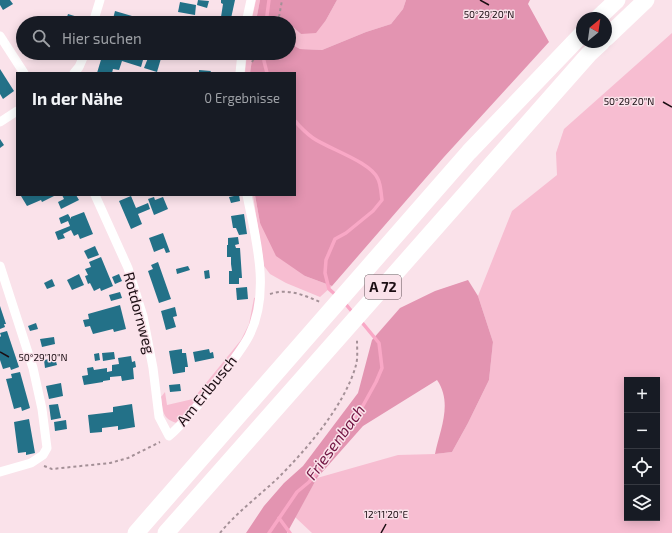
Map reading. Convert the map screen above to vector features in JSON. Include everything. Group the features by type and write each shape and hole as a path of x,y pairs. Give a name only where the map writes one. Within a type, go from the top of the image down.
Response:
{"highway":[{"path":"604,12 617,0"},
{"path":"612,32 646,0"},
{"name":"A 72","path":"136,533 469,152 576,40"},
{"name":"A 72","path":"166,533 496,158 596,48"}],"street":[{"path":"95,16 100,0"},
{"path":"248,16 251,0"},
{"path":"0,36 23,72"},
{"path":"75,72 80,67 82,60"},
{"path":"240,72 241,60"},
{"path":"0,122 16,112"},
{"name":"Rotdornweg","path":"95,196 128,268 143,316 153,368 159,416 169,436"},
{"name":"Am Erlbusch","path":"169,436 183,423 236,357 249,336 255,322 260,297 259,265 247,196"},
{"path":"0,266 32,368 42,409 47,448 43,455 31,463 0,472"}],"path":[{"path":"279,16 282,0"},
{"name":"Am Erlbusch","path":"31,463 52,469 110,463 128,458 152,447 169,436"}],"shaded area":[{"path":"256,0 260,0 257,16 253,16"},
{"path":"260,0 337,0 326,20 316,33 301,34 296,30 296,16 257,16"},
{"path":"337,0 406,0 403,9 391,24 366,32 322,50 300,49 296,47 296,30 301,34 326,20"},
{"path":"406,0 530,0 528,4 549,42 444,157 332,286 305,276 276,256 260,223 255,196 296,196 296,72 250,72 252,60 296,60 296,47 300,49 322,50 366,32 391,24 403,9"},
{"path":"672,33 672,533 312,533 295,517 317,478 398,455 452,452 489,380 493,342 478,296 512,211 557,175 556,153 564,129"},
{"path":"246,60 252,60 250,72 245,72"},
{"path":"253,196 255,196 260,223 305,276 332,286 320,297 286,283 270,274 264,266"},
{"path":"468,280 478,296 493,342 489,380 452,452 435,454 445,407 442,389 437,380 363,426 317,478 287,533 246,533 264,506 284,483 303,466 358,393 372,340 400,308 435,291"},
{"path":"257,297 253,323 235,355 177,423 168,419 164,414 161,397 165,392 167,405 193,399 241,340 249,324 254,298"}],"building":[{"path":"0,0 10,0 13,4 3,10 0,5"},
{"path":"198,0 209,1 207,8 197,5"},
{"path":"221,0 235,0 232,16 221,16 223,4 221,3"},
{"path":"180,2 196,5 195,15 178,12"},
{"path":"115,11 132,16 114,16"},
{"path":"101,60 143,60 141,67 122,61 119,70 113,69 112,72 97,72"},
{"path":"147,60 161,60 157,72 144,68"},
{"path":"0,69 14,91 3,99 0,94"},
{"path":"199,70 211,71 210,72 199,72"},
{"path":"0,139 4,145 0,148"},
{"path":"21,196 54,196 42,202 41,200 27,206"},
{"path":"62,196 77,196 79,200 61,209 58,202 64,199"},
{"path":"131,196 136,208 148,203 150,209 138,214 142,224 131,229 119,201"},
{"path":"239,196 240,201 231,203 229,197"},
{"path":"154,197 155,200 163,197 168,209 154,215 148,199"},
{"path":"84,212 93,234 80,239 78,234 74,236 71,230 63,234 65,238 58,240 55,232 70,226 68,221 61,224 59,218 68,214 71,219 71,217"},
{"path":"244,214 247,234 239,235 236,228 233,228 231,216"},
{"path":"163,233 170,252 166,253 164,248 154,252 149,238"},
{"path":"238,237 239,244 235,245 236,248 240,248 242,278 239,278 239,284 229,284 229,271 232,271 231,257 227,257 228,238"},
{"path":"95,246 99,255 88,259 84,251"},
{"path":"101,257 113,286 101,291 100,288 94,291 90,283 88,284 85,276 88,275 85,269 91,267 89,262"},
{"path":"158,262 171,299 159,303 148,271 153,269 151,265"},
{"path":"188,266 190,270 177,274 176,269"},
{"path":"209,270 210,278 205,279 204,271"},
{"path":"79,274 84,285 72,290 67,280"},
{"path":"119,274 122,281 115,284 112,277"},
{"path":"52,279 55,286 47,289 44,283"},
{"path":"247,287 248,299 237,300 236,288"},
{"path":"120,292 122,298 111,301 109,295"},
{"path":"120,305 126,329 114,332 113,329 93,334 90,326 85,327 83,320 89,319 88,314"},
{"path":"0,306 6,324 4,324 5,327 0,329"},
{"path":"175,307 177,316 173,317 176,327 166,330 161,311"},
{"path":"36,323 38,329 30,331 28,326"},
{"path":"7,331 19,367 11,370 10,367 3,369 0,360 0,333"},
{"path":"54,337 55,344 42,347 40,339"},
{"path":"182,349 182,353 186,353 188,367 185,367 185,372 173,374 169,351"},
{"path":"209,349 210,353 213,352 214,358 195,362 193,352"},
{"path":"114,352 115,359 103,361 102,353"},
{"path":"99,353 100,360 95,361 94,354"},
{"path":"131,356 132,362 135,361 136,367 133,368 134,379 122,381 121,376 110,377 110,380 84,385 82,376 88,375 87,368 93,367 94,370 107,368 107,372 112,371 112,365 119,364 118,358"},
{"path":"55,358 57,365 45,368 44,360"},
{"path":"20,372 30,408 22,411 21,407 14,409 6,379 12,378 11,374"},
{"path":"61,383 63,396 49,399 46,386"},
{"path":"180,384 181,391 170,392 169,385"},
{"path":"58,404 61,418 51,420 49,405"},
{"path":"132,404 135,427 118,430 118,426 102,428 102,432 90,433 88,415 113,412 113,407"},
{"path":"29,419 35,453 26,455 26,452 18,453 14,422"},
{"path":"66,420 67,429 55,431 54,422"}],"waterway":[{"name":"Friesenbach","path":"267,16 269,0"},
{"name":"Friesenbach","path":"264,60 267,72"},
{"name":"Friesenbach","path":"296,122 313,138 359,161 374,173 380,184 382,200 373,211 346,233 335,239 326,260 325,273 329,289 338,297"},
{"name":"Friesenbach","path":"344,302 354,314"},
{"name":"Friesenbach","path":"269,533 297,492 315,475 326,451 360,411 382,368 379,343 360,320"},
{"path":"279,518 290,533"}]}
